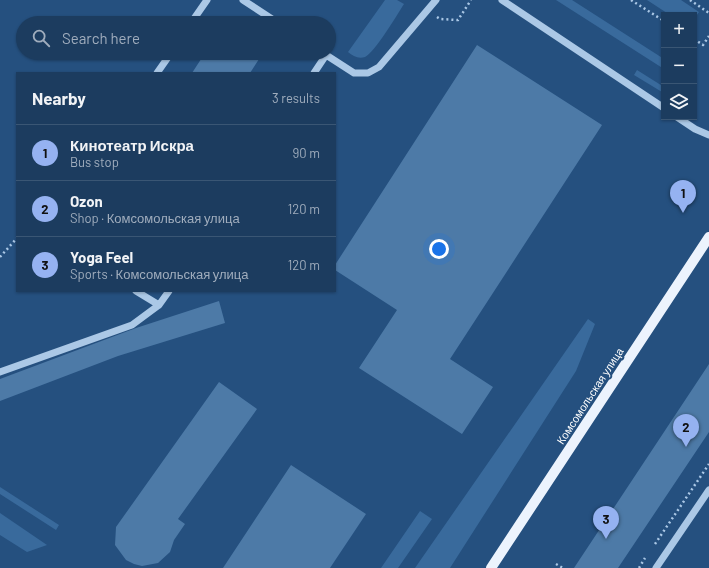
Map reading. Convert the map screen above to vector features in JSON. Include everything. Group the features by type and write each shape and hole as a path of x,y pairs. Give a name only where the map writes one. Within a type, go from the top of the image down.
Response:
{"main road":[{"name":"Комсомольская улица","path":"491,568 709,237"}],"street":[{"path":"196,16 207,0"},
{"path":"243,0 267,16"},
{"path":"334,60 354,73 368,74 379,67 436,0"},
{"path":"502,0 661,106"},
{"path":"158,72 166,60"},
{"path":"315,72 322,60"},
{"path":"682,120 695,129 709,135"},
{"path":"138,292 159,305"},
{"path":"0,372 132,325 159,305 168,292"},
{"path":"656,568 709,490"}],"path":[{"path":"427,11 440,19 458,20 471,0"},
{"path":"631,0 661,19"},
{"path":"690,0 709,13"},
{"path":"697,41 703,45 709,36"},
{"path":"0,257 16,239"},
{"path":"652,548 709,464"},
{"path":"639,568 648,555"},
{"path":"556,564 563,568"}],"shaded area":[{"path":"385,0 397,0 404,4 386,33 369,54 362,58 352,55 348,52"},
{"path":"556,0 572,0 661,57 661,67"},
{"path":"647,0 681,0 699,12 697,15 697,12 665,12"},
{"path":"637,70 661,85 661,91 634,75"},
{"path":"588,319 595,324 576,371 450,568 415,568"},
{"path":"0,487 59,525 56,530 0,494"},
{"path":"420,511 432,519 398,568 381,568"},
{"path":"0,513 47,545 27,552 0,535"}],"building":[{"path":"477,45 602,125 450,359 493,387 462,434 359,368 397,310 336,271 336,263"},
{"path":"200,60 258,60 251,72 193,72"},
{"path":"219,301 225,323 118,356 0,401 0,379 136,328"},
{"path":"709,364 709,432 618,568 574,568"},
{"path":"219,382 257,409 178,519 185,524 174,540 170,552 158,563 142,566 134,564 126,560 115,545 116,527"},
{"path":"291,465 366,514 330,568 223,568"}],"place":[{"name":"Кинотеатр Искра","path":"683,213"},
{"name":"Ozon","path":"686,447"},
{"name":"Yoga Feel","path":"606,539"}]}
